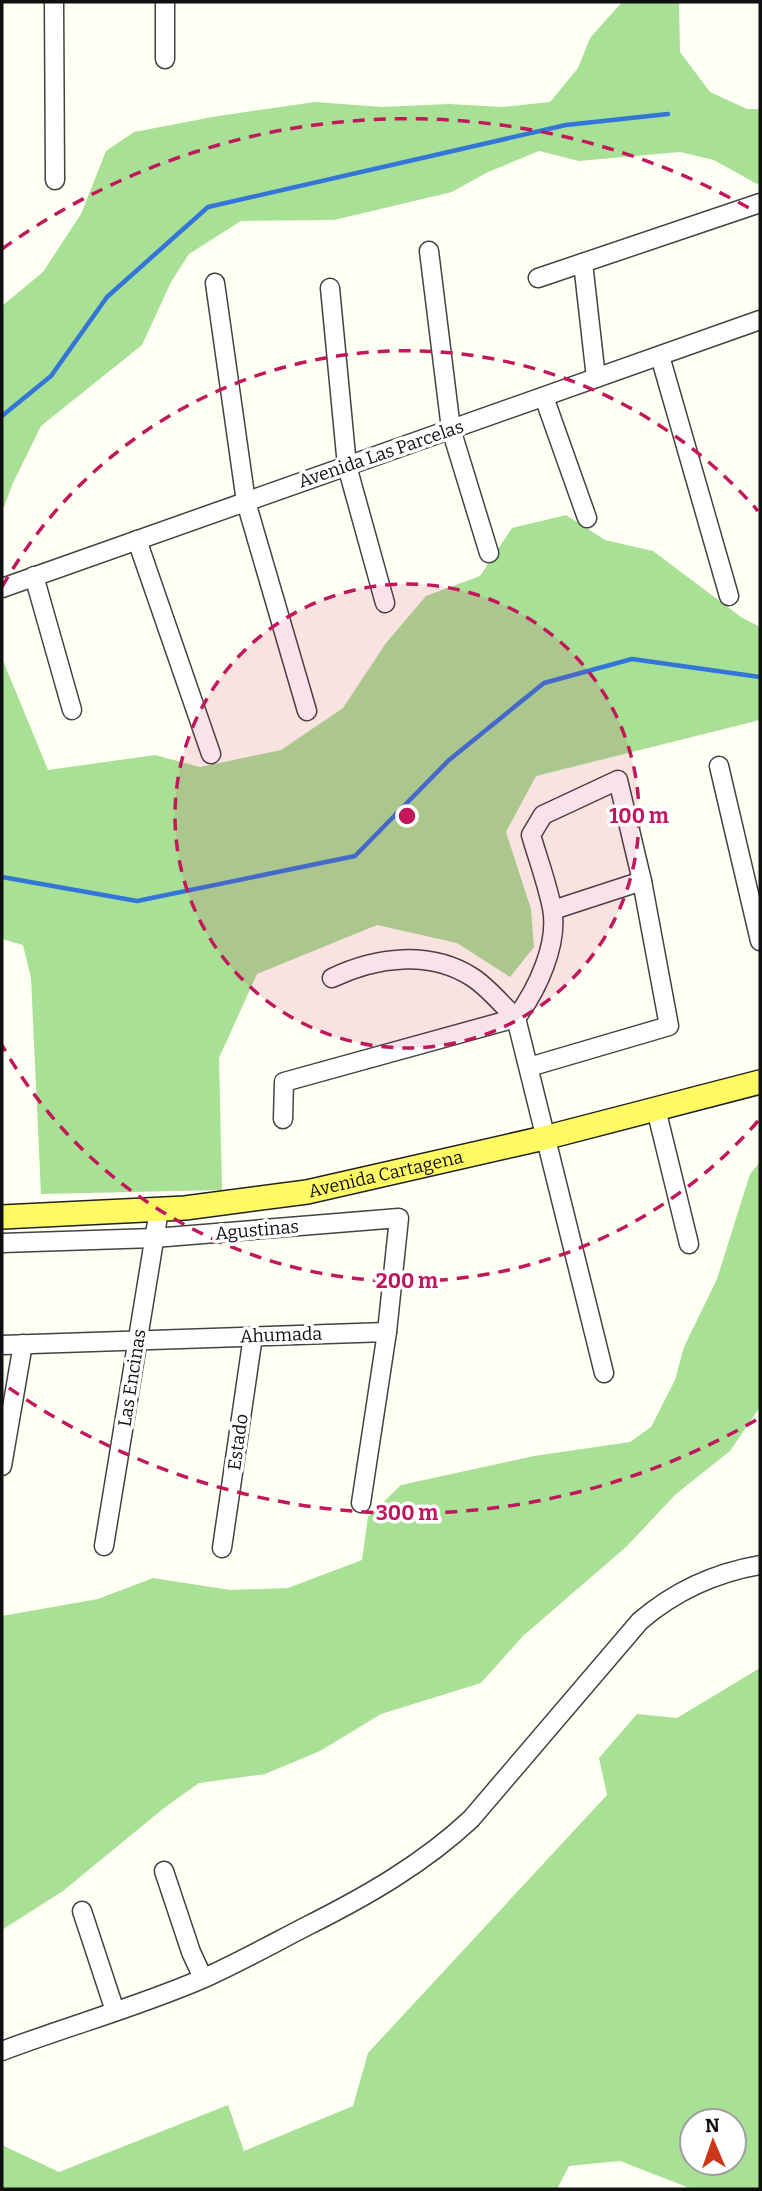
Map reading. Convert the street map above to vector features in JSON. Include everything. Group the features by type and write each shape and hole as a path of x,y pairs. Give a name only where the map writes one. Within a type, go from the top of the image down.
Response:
{"main road":[{"name":"Avenida Cartagena","path":"2,1217 221,1205 307,1192 544,1138 760,1082"}],"street":[{"path":"54,2 55,180"},
{"path":"165,2 165,59"},
{"path":"538,278 760,204"},
{"path":"429,251 451,429 489,553"},
{"path":"583,263 596,378"},
{"path":"215,283 246,502 307,711"},
{"path":"330,288 347,466 385,603"},
{"name":"Avenida Las Parcelas","path":"2,588 760,320"},
{"path":"660,356 729,596"},
{"path":"544,397 587,518"},
{"path":"137,540 211,754"},
{"path":"34,576 72,710"},
{"path":"719,766 760,941"},
{"path":"283,1119 284,1082 516,1018 533,993 545,964 553,910 531,835 543,815 618,780 642,881 669,1026 529,1067"},
{"path":"553,910 642,881"},
{"path":"332,978 348,970 381,961 427,961 474,978 516,1018 604,1373"},
{"path":"656,1109 689,1244"},
{"name":"Las Encinas","path":"103,1546 159,1210"},
{"name":"Agustinas","path":"2,1243 154,1238 399,1218 387,1332"},
{"path":"361,1503 387,1332"},
{"name":"Ahumada","path":"2,1345 387,1332"},
{"name":"Estado","path":"222,1548 253,1336"},
{"path":"2,1466 23,1344"},
{"path":"2,2051 203,1978 348,1905 446,1843 471,1819 640,1621 669,1598 704,1580 742,1568 760,1566"},
{"path":"164,1871 191,1952 203,1978"},
{"path":"82,1911 116,2011"}],"green space":[{"path":"622,2 679,2 680,52 710,92 747,109 760,109 760,183 757,184 714,160 680,152 579,161 539,151 486,173 452,192 334,220 241,221 189,254 171,282 142,345 41,426 2,512 2,306 43,272 81,214 106,151 134,132 315,102 382,107 449,104 502,107 550,102 578,68 590,38"},
{"path":"566,515 605,540 653,551 741,617 760,627 760,720 536,776 506,832 531,909 534,947 510,977 457,943 377,925 257,974 219,1058 222,1190 41,1194 31,978 23,945 2,939 2,658 48,770 155,755 200,767 281,750 343,708 386,643 426,596 480,576 512,528"},
{"path":"760,1162 760,1407 730,1451 676,1494 626,1547 523,1636 481,1683 381,1714 320,1751 265,1774 199,1783 164,1808 63,1891 2,1930 2,1616 98,1599 153,1578 230,1590 288,1588 362,1560 368,1517 401,1485 534,1456 630,1442 651,1427 675,1380 684,1347 717,1279 750,1174"},
{"path":"760,1668 760,2189 692,2189 620,2161 569,2166 557,2189 2,2189 2,2145 59,2172 228,2105 244,2151 353,2106 368,2053 607,1795 599,1758 637,1714 677,1718"}],"waterway":[{"path":"2,416 51,376 107,297 208,207 566,125 668,114"},
{"path":"2,877 137,901 355,856 449,760 544,683 632,659 760,677"}]}
